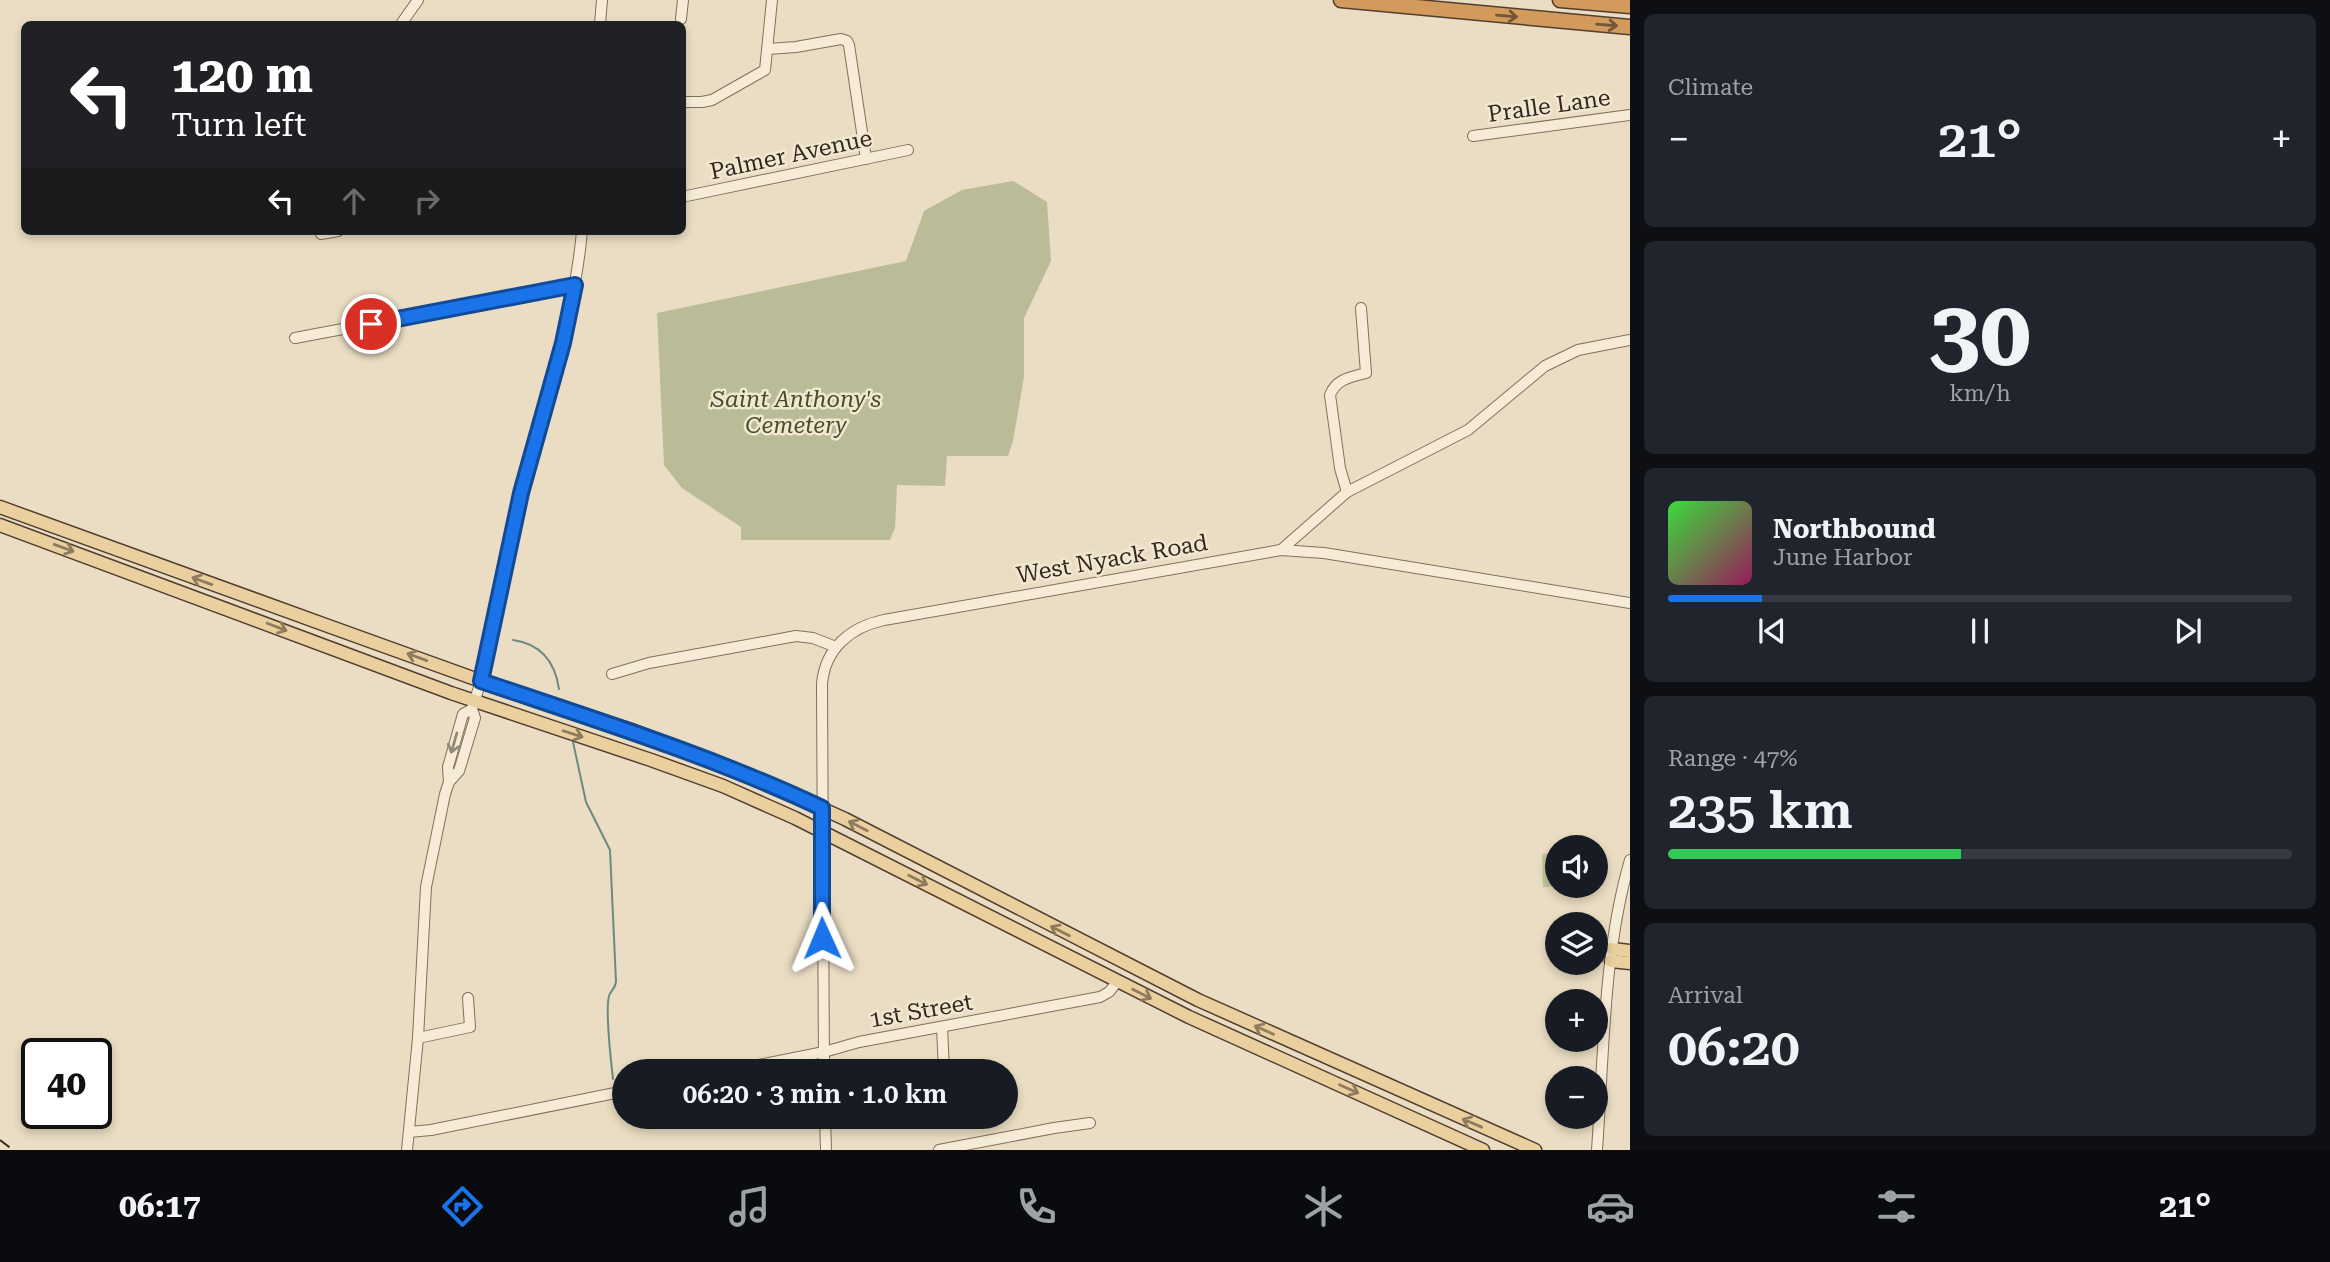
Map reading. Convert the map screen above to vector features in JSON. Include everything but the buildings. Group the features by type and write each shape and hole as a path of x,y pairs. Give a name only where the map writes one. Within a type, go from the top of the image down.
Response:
{"highway":[{"path":"1341,0 1630,27"},
{"path":"1560,0 1630,6"}],"main road":[{"path":"0,507 481,681 675,746 755,778 822,808 1192,997 1535,1150"},
{"path":"0,525 473,705 690,774 747,797 1189,1017 1483,1150"},
{"path":"1611,955 1630,951"},
{"path":"1611,955 1630,963"}],"street":[{"path":"403,21 418,0"},
{"path":"600,21 602,0"},
{"path":"681,19 682,0"},
{"path":"686,102 712,100 761,73 767,64 772,0"},
{"path":"768,49 841,39 847,41 866,159"},
{"name":"Pralle Lane","path":"1474,136 1630,115"},
{"name":"Palmer Avenue","path":"686,196 908,150"},
{"path":"407,1150 418,1038 426,887 438,823 449,782 459,771 475,718 473,705 481,681 521,493 563,343 581,235"},
{"path":"295,338 575,285"},
{"path":"1347,492 1340,468 1331,395 1333,387 1340,381 1366,373 1361,308"},
{"path":"1281,550 1347,492 1468,430 1534,374 1557,359 1591,346 1630,340"},
{"name":"West Nyack Road","path":"836,647 857,629 884,620 1281,550 1317,552 1630,603"},
{"path":"612,674 649,663 796,636 813,638 836,647 823,676 824,1059"},
{"path":"1597,1150 1611,955 1619,902 1630,860"},
{"name":"1st Street","path":"789,1059 859,1042 1100,997 1109,992 1117,982"},
{"path":"418,1038 470,1027 468,998"},
{"path":"942,1027 943,1059"},
{"path":"409,1132 431,1130 612,1094"},
{"path":"939,1150 1090,1123"},
{"path":"825,1129 826,1150"}],"green space":[{"name":"Saint Anthony's Cemetery","path":"1013,181 1047,202 1051,261 1024,318 1024,377 1008,456 947,456 945,486 897,485 895,528 890,540 741,540 741,527 682,488 664,465 657,313 906,261 924,211 962,190"},
{"path":"1542,854 1545,854 1545,887 1543,887"}],"waterway":[{"path":"513,640 531,645 545,656 554,670 559,689"},
{"path":"573,742 586,802 610,850 616,982 609,996 608,1013 612,1068"}],"railway":[{"path":"0,1140 13,1150"}],"route":[{"path":"371,324 575,285 563,343 521,493 481,681 675,746 822,808 822,938"}]}
